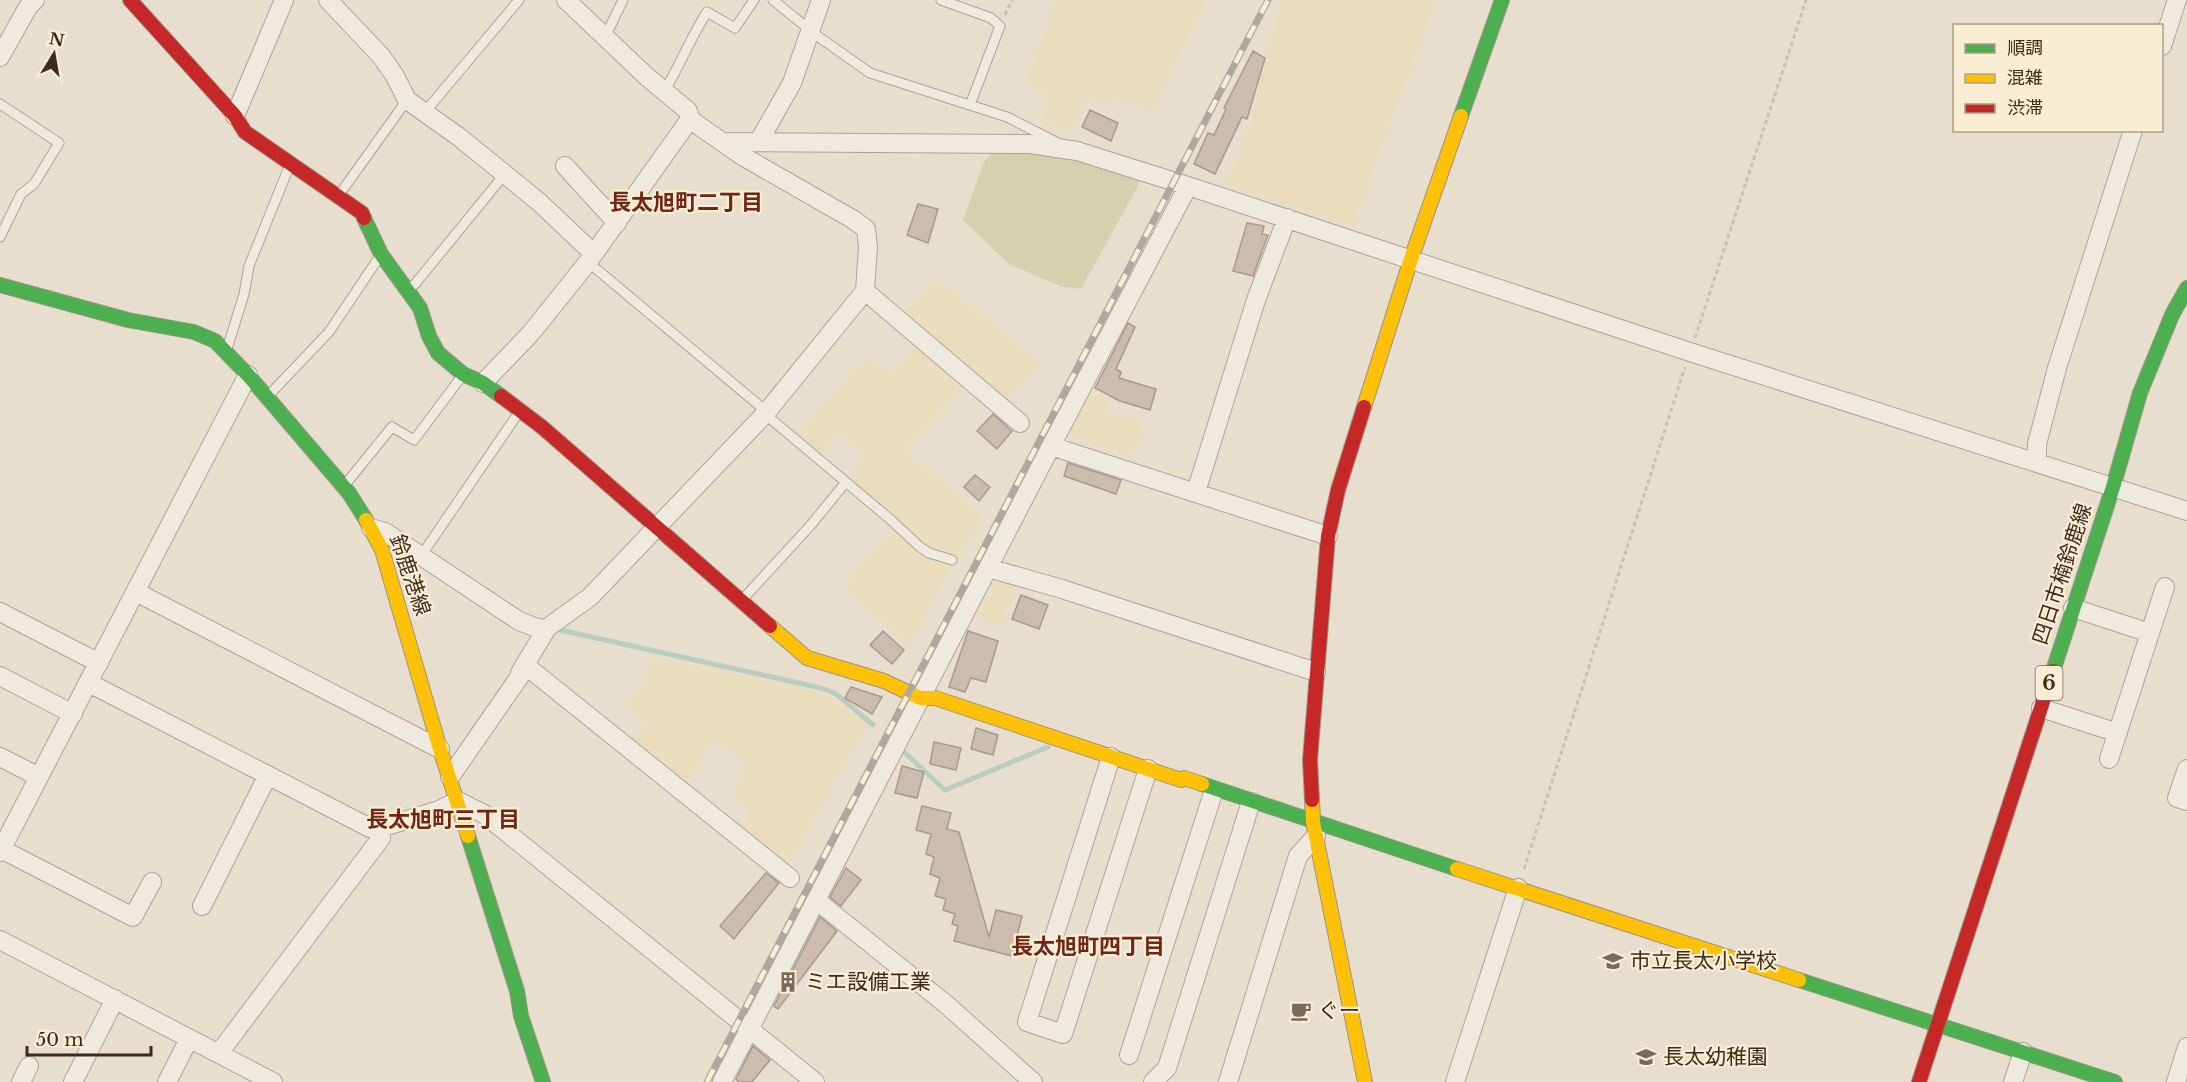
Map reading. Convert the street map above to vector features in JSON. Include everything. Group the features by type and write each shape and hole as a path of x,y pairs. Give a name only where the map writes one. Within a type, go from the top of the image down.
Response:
{"street":[{"path":"130,0 235,116 245,132 362,213 381,254 420,308 429,336 438,353 463,374 483,383 520,410 580,458 807,658 884,681 920,698 935,698 1181,780 1184,778 1251,802 1314,829 1518,888 2023,1052 2083,1077 2115,1082"},
{"path":"235,116 284,0"},
{"path":"328,0 381,56 395,76 407,100 538,202 591,258"},
{"path":"450,777 520,676 547,628 590,597 766,413 865,291 868,247 866,229 854,220 774,176 690,119 688,111 664,92 566,0"},
{"path":"759,141 792,83 821,0"},
{"path":"1365,1082 1314,829 1310,760 1328,536 1338,490 1411,259 1502,0"},
{"path":"2163,43 2177,0"},
{"path":"0,57 29,2"},
{"path":"483,383 531,333 591,258 690,119"},
{"path":"2037,463 2037,444 2056,368 2132,132"},
{"path":"723,142 1030,144 1069,149 1287,218 1690,352 2187,511"},
{"path":"564,166 617,223"},
{"path":"722,1082 1188,186"},
{"path":"1196,492 1256,300 1287,218"},
{"name":"鈴鹿港線","path":"0,285 128,320 194,332 214,340 248,375 344,486 382,550 440,749 517,991 521,1016 543,1082"},
{"name":"四日市楠鈴鹿線","path":"1919,1082 2113,487 2140,393 2172,315 2187,288"},
{"path":"865,291 1020,423"},
{"path":"152,882 133,917 2,844 73,714 136,592 135,589 248,375"},
{"path":"1051,446 1328,536"},
{"path":"371,528 385,532 519,621 540,629 547,628"},
{"path":"988,568 1316,672"},
{"path":"2109,759 2165,587"},
{"path":"136,592 440,749"},
{"path":"2073,608 2150,633"},
{"path":"0,612 99,663"},
{"path":"525,665 790,878"},
{"path":"0,676 73,714"},
{"path":"89,683 370,828 377,829 439,810 458,801 484,814 815,1082"},
{"path":"2041,708 2118,733"},
{"path":"0,757 39,777"},
{"path":"1111,757 1027,1022 1063,1034 1148,769"},
{"path":"2187,769 2177,798 2187,801"},
{"path":"202,906 268,775"},
{"path":"1129,1055 1214,790"},
{"path":"1154,1082 1167,1068 1251,802"},
{"path":"219,1053 381,838 377,829"},
{"path":"1228,1082 1298,856 1314,829"},
{"path":"1455,1082 1518,888"},
{"path":"816,900 947,1005 1033,1082"},
{"path":"0,940 219,1053 266,1080"},
{"path":"73,1082 115,999"},
{"path":"167,1082 189,1038"},
{"path":"2176,1082 2187,1047"},
{"path":"2013,1082 2023,1052"}],"lane":[{"path":"424,112 519,0"},
{"path":"605,37 623,0"},
{"path":"664,92 707,12 735,28 754,0"},
{"path":"773,0 816,35 870,73 1006,117 1069,149"},
{"path":"941,0 991,18 1000,26 970,105"},
{"path":"338,196 407,100"},
{"path":"0,104 59,143 34,184 21,194 0,237"},
{"path":"226,351 244,294 249,266 290,165"},
{"path":"407,289 421,277 504,175"},
{"path":"267,397 329,332 381,254"},
{"path":"591,258 920,547 929,553 952,560"},
{"path":"344,486 392,427 414,440 463,374"},
{"path":"421,556 520,410"},
{"path":"742,600 810,526 846,482"}],"path":[{"path":"1518,888 1806,0"}],"shaded area":[{"path":"1056,0 1209,0 1151,110 1118,98 1107,105 1087,96 1068,131 1039,122 1049,98 1025,81"},
{"path":"1280,0 1437,0 1353,228 1226,184 1252,118"},
{"path":"1025,146 1140,176 1138,186 1081,289 1060,286 1009,264 963,220 984,162 996,148"},
{"path":"936,278 1043,363 1008,400 905,312"},
{"path":"916,345 963,387 905,451 983,513 910,647 843,587 897,520 848,478 864,456 838,434 820,454 796,433 868,355 893,375"},
{"path":"1084,388 1112,399 1108,412 1145,423 1133,456 1064,434"},
{"path":"993,569 1018,582 1001,628 971,614"},
{"path":"649,656 813,690 829,696 855,713 868,725 788,868 742,828 748,812 730,792 746,765 716,742 686,782 631,739 646,722 626,704 647,681"}],"building":[{"path":"1253,51 1265,58 1247,119 1242,117 1215,174 1194,164 1208,133 1214,135 1226,109 1224,108"},
{"path":"1090,110 1118,123 1111,141 1082,127"},
{"path":"918,204 938,209 928,243 907,235"},
{"path":"1247,223 1264,226 1262,234 1268,235 1253,276 1233,271"},
{"path":"1128,323 1135,327 1116,369 1121,372 1119,378 1156,389 1150,410 1120,401 1095,388"},
{"path":"993,414 1012,431 997,449 977,431"},
{"path":"1068,463 1121,480 1116,494 1064,476"},
{"path":"975,475 990,487 979,501 964,487"},
{"path":"1021,595 1048,605 1039,629 1012,619"},
{"path":"883,631 904,650 892,664 870,645"},
{"path":"968,631 998,641 986,682 971,678 965,692 949,687"},
{"path":"851,687 882,697 872,714 845,698"},
{"path":"976,728 998,735 993,755 971,749"},
{"path":"934,742 961,748 956,770 930,764"},
{"path":"902,766 924,772 917,798 895,793"},
{"path":"922,806 951,813 947,829 959,832 989,937 996,910 1022,916 1012,956 954,941 958,926 952,924 955,914 943,910 946,899 935,896 940,878 930,874 934,857 926,854 931,834 916,830"},
{"path":"846,868 861,880 841,906 830,897"},
{"path":"766,873 779,883 734,939 720,926"},
{"path":"820,917 837,931 778,1009 774,1006"},
{"path":"753,1046 770,1060 752,1082 739,1082 736,1079"}],"waterway":[{"path":"560,630 821,688 835,693 873,725"},
{"path":"903,751 945,790 1048,747"}],"railway":[{"path":"707,1082 1268,0"}],"traffic: fast":[{"path":"1461,116 1502,0"},
{"path":"364,218 381,254 420,308 429,336 438,353 463,374 483,383 501,396"},
{"path":"0,285 128,320 194,332 215,341 248,375 349,493 366,520"},
{"path":"2053,671 2113,487 2140,393 2172,315 2187,288"},
{"path":"1202,784 1457,869"},
{"path":"468,836 543,1082"},
{"path":"1799,980 2115,1082"}],"traffic: slow":[{"path":"1364,407 1411,259 1461,116"},
{"path":"366,520 382,550 468,836"},
{"path":"770,626 807,658 884,681 920,698 935,698 1181,780 1184,778 1202,784"},
{"path":"1312,800 1313,822 1365,1082"},
{"path":"1457,869 1799,980"}],"traffic: jam":[{"path":"130,0 235,116 245,132 362,213 364,218"},
{"path":"501,396 542,427 770,626"},
{"path":"1312,800 1310,760 1328,536 1338,490 1364,407"},
{"path":"1919,1082 2053,671"}],"place":[{"name":"市立長太小学校","path":"1613,961"},
{"name":"ミエ設備工業","path":"788,982"},
{"name":"ぐー","path":"1301,1011"},
{"name":"長太幼稚園","path":"1646,1057"}],"district":[{"name":"長太旭町二丁目","path":"686,202"},
{"name":"長太旭町三丁目","path":"443,819"},
{"name":"長太旭町四丁目","path":"1088,946"}]}
